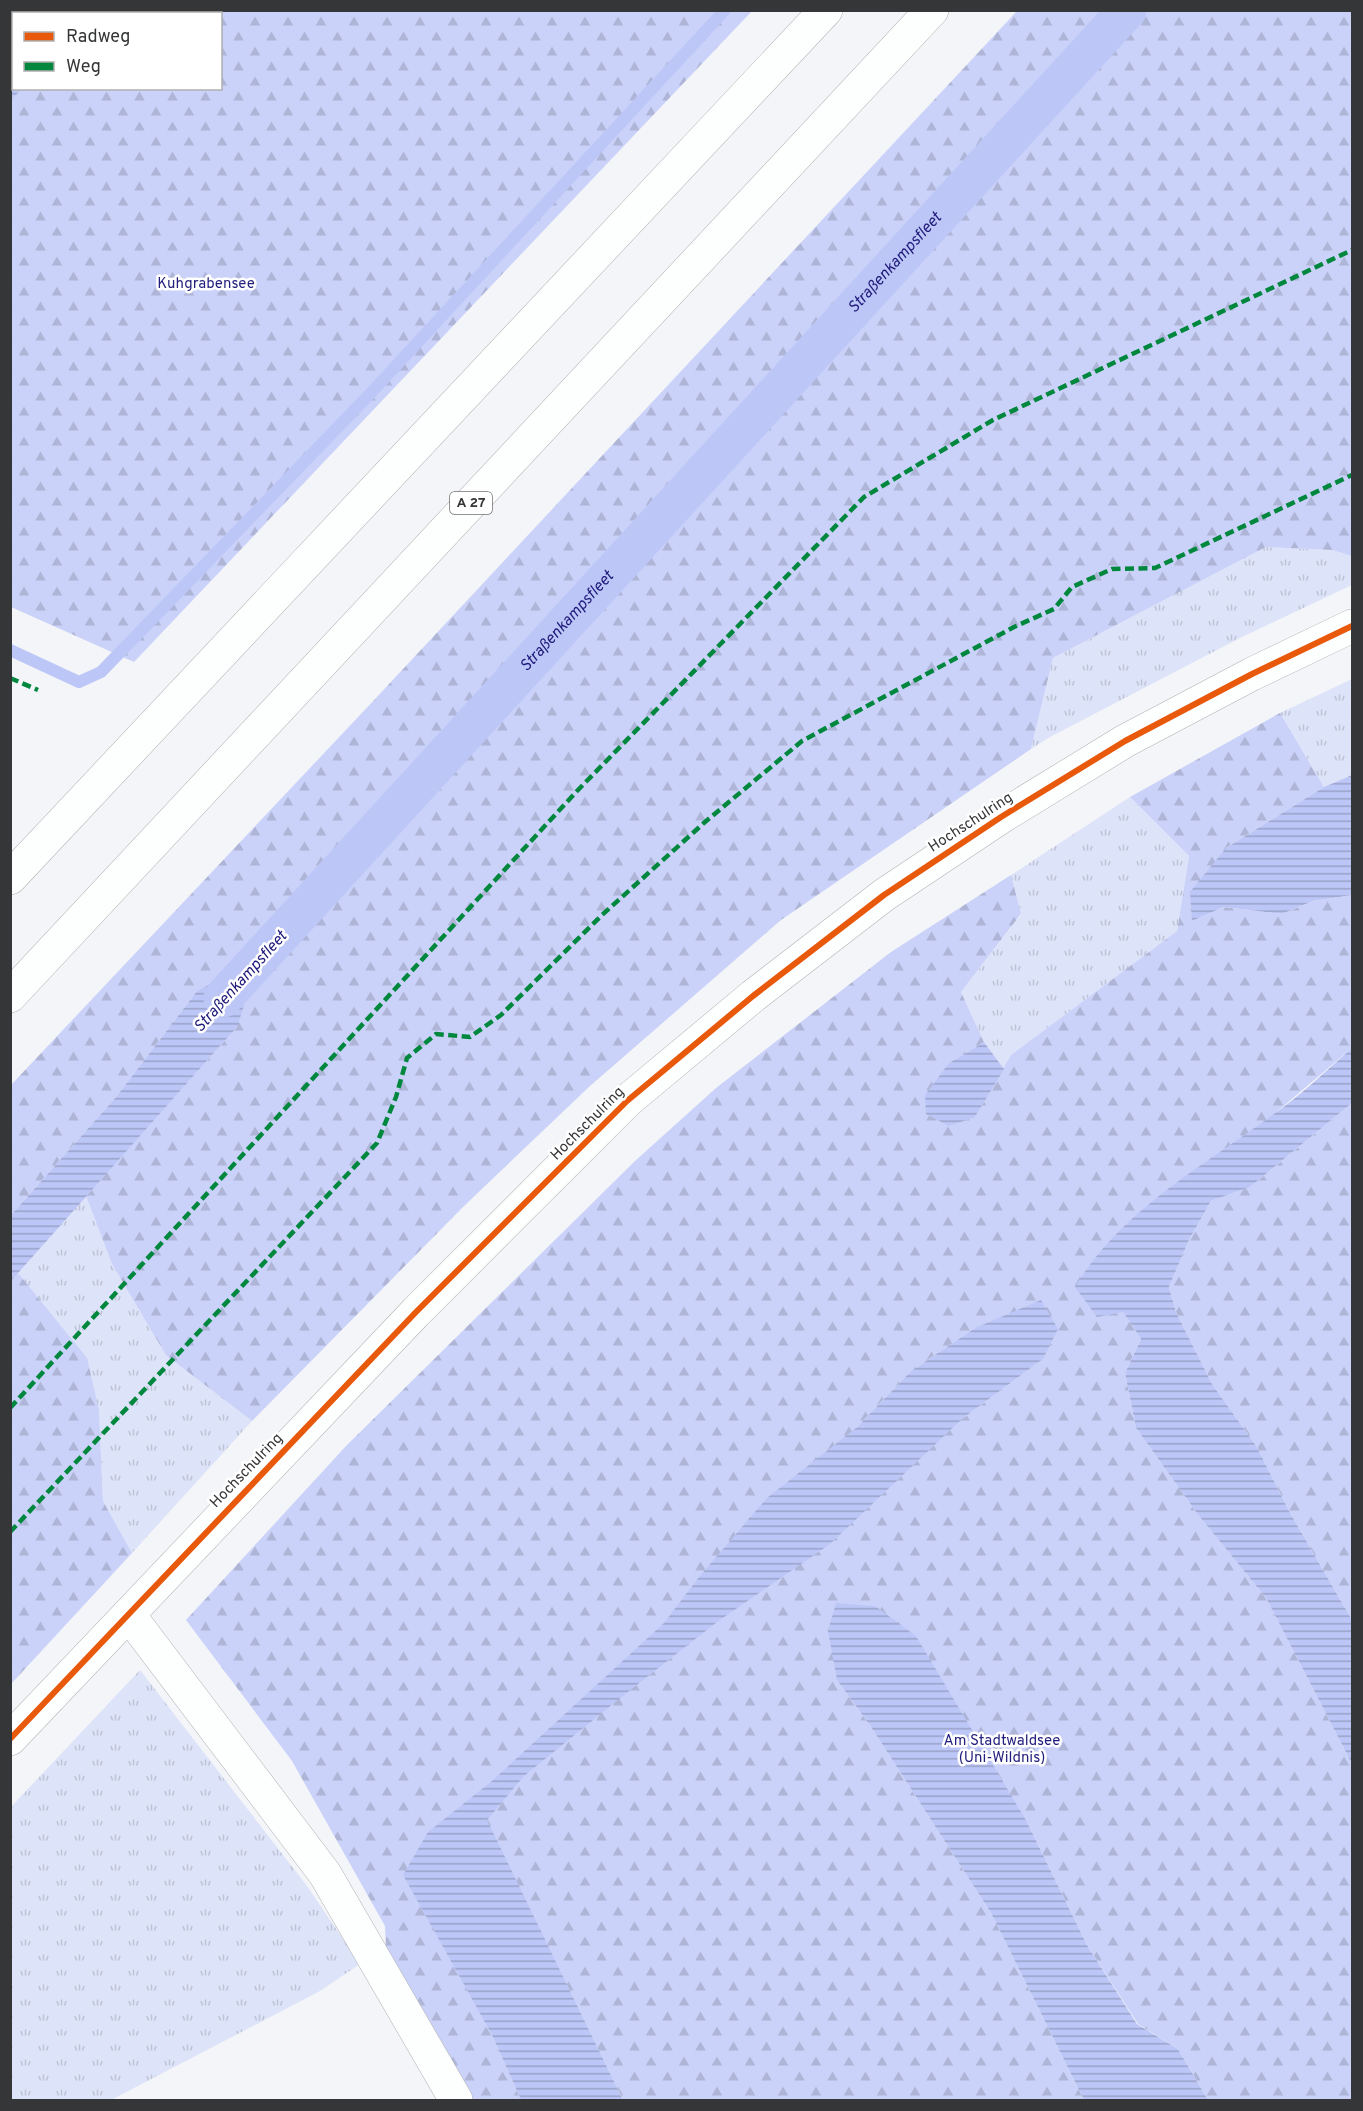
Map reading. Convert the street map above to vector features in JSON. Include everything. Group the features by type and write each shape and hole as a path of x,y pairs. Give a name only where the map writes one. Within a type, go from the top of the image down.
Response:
{"main road":[{"path":"10,878 389,472 826,10"},
{"name":"A 27","path":"10,996 932,10"},
{"name":"Hochschulring","path":"10,1739 416,1312 610,1118 753,996 884,895 1001,817 1125,741 1252,674 1353,626"},
{"path":"129,1615 325,1874 456,2100"}],"green space":[{"name":"Kuhgrabensee","path":"752,11 134,662 11,607 10,100 21,90 222,90 222,12 96,12"},
{"path":"1017,11 1352,11 1352,556 1332,550 1266,547 1053,658 1031,749 781,920 590,1086 464,1206 252,1421 166,1355 112,1264 86,1196 237,1027 197,991 116,1097 11,1215 11,1085 376,698"},
{"path":"1266,547 1332,550 1352,556 1352,585 1240,638 1031,749 1053,658"},
{"path":"1352,679 1352,775 1324,787 1280,713"},
{"name":"Am Stadtwaldsee (Uni-Wildnis)","path":"1280,713 1324,787 1226,848 1192,921 1224,907 1282,914 1313,901 1352,895 1352,1048 1273,1115 1123,1312 1141,1339 1125,1373 1136,1428 1199,1516 1266,1598 1352,1764 1352,2100 1208,2100 1178,2049 1138,2024 1087,1945 1027,1822 837,1680 871,1727 991,1913 1084,2100 623,2100 486,1820 491,2033 521,2100 472,2100 386,1947 385,1926 292,1761 186,1620 347,1445 635,1161 716,1088 891,952 1011,875 1021,914 961,992 984,1042 949,1063 975,1117 1011,1055 1177,931 1189,856 1130,797","holes":["975,1328 1043,1359 962,1419 856,1428 911,1371"]},
{"path":"1130,797 1189,856 1177,931 1011,1055 1004,1069 984,1042 961,992 1021,915 1011,875"},
{"path":"1352,1103 1352,1620 1289,1511 1257,1447 1212,1384 1176,1312 1169,1287 1189,1240 1211,1201 1250,1187"},
{"path":"86,1196 112,1264 166,1354 252,1421 132,1553 103,1501 99,1410 18,1273"},
{"path":"18,1273 87,1358 99,1410 103,1501 132,1553 11,1684 10,1281"},
{"path":"140,1670 307,1886 360,1964 320,1991 111,2100 11,2100 10,1808"}],"water":[{"path":"11,10 96,11 12,12 12,90 21,90 11,100"},
{"path":"1352,775 1352,895 1313,901 1282,914 1224,907 1192,921 1190,892 1226,848 1324,787"},
{"path":"259,959 237,1027 11,1281 11,1215 116,1097 197,991"},
{"path":"984,1042 1004,1069 975,1117 949,1126 926,1114 925,1095 949,1063"},
{"path":"1352,1048 1352,1103 1250,1187 1211,1201 1189,1240 1169,1287 1176,1312 1212,1384 1257,1447 1289,1511 1352,1620 1352,1764 1266,1598 1199,1516 1136,1428 1125,1373 1141,1339 1123,1312 1097,1317 1075,1287 1115,1235 1139,1213 1164,1192 1292,1100"},
{"path":"1041,1300 1058,1329 1043,1359 962,1419 830,1544 717,1622 524,1776 487,1820 623,2100 521,2100 491,2033 403,1875 428,1832 492,1781 664,1623 699,1577 767,1498 856,1428 911,1371 975,1328"},
{"path":"836,1603 875,1606 916,1636 1027,1822 1087,1945 1137,2024 1178,2049 1208,2100 1084,2100 991,1913 871,1727 837,1680 828,1631"}],"waterway":[{"path":"10,650 79,682 101,672 369,395 725,10"},
{"name":"Straßenkampsfleet","path":"223,998 1127,10"}],"marked path":[{"path":"10,1408 577,791 864,497 993,420 1352,250"},
{"path":"10,1532 377,1143 396,1097 407,1058 436,1034 470,1037 501,1015 602,915 705,822 802,741 1014,627 1054,609 1072,587 1112,569 1155,568 1352,475"},
{"path":"10,678 38,690"}],"cycle path":[{"path":"10,1739 416,1312 627,1101 753,996 884,895 1001,817 1125,741 1252,674 1352,626"}]}
